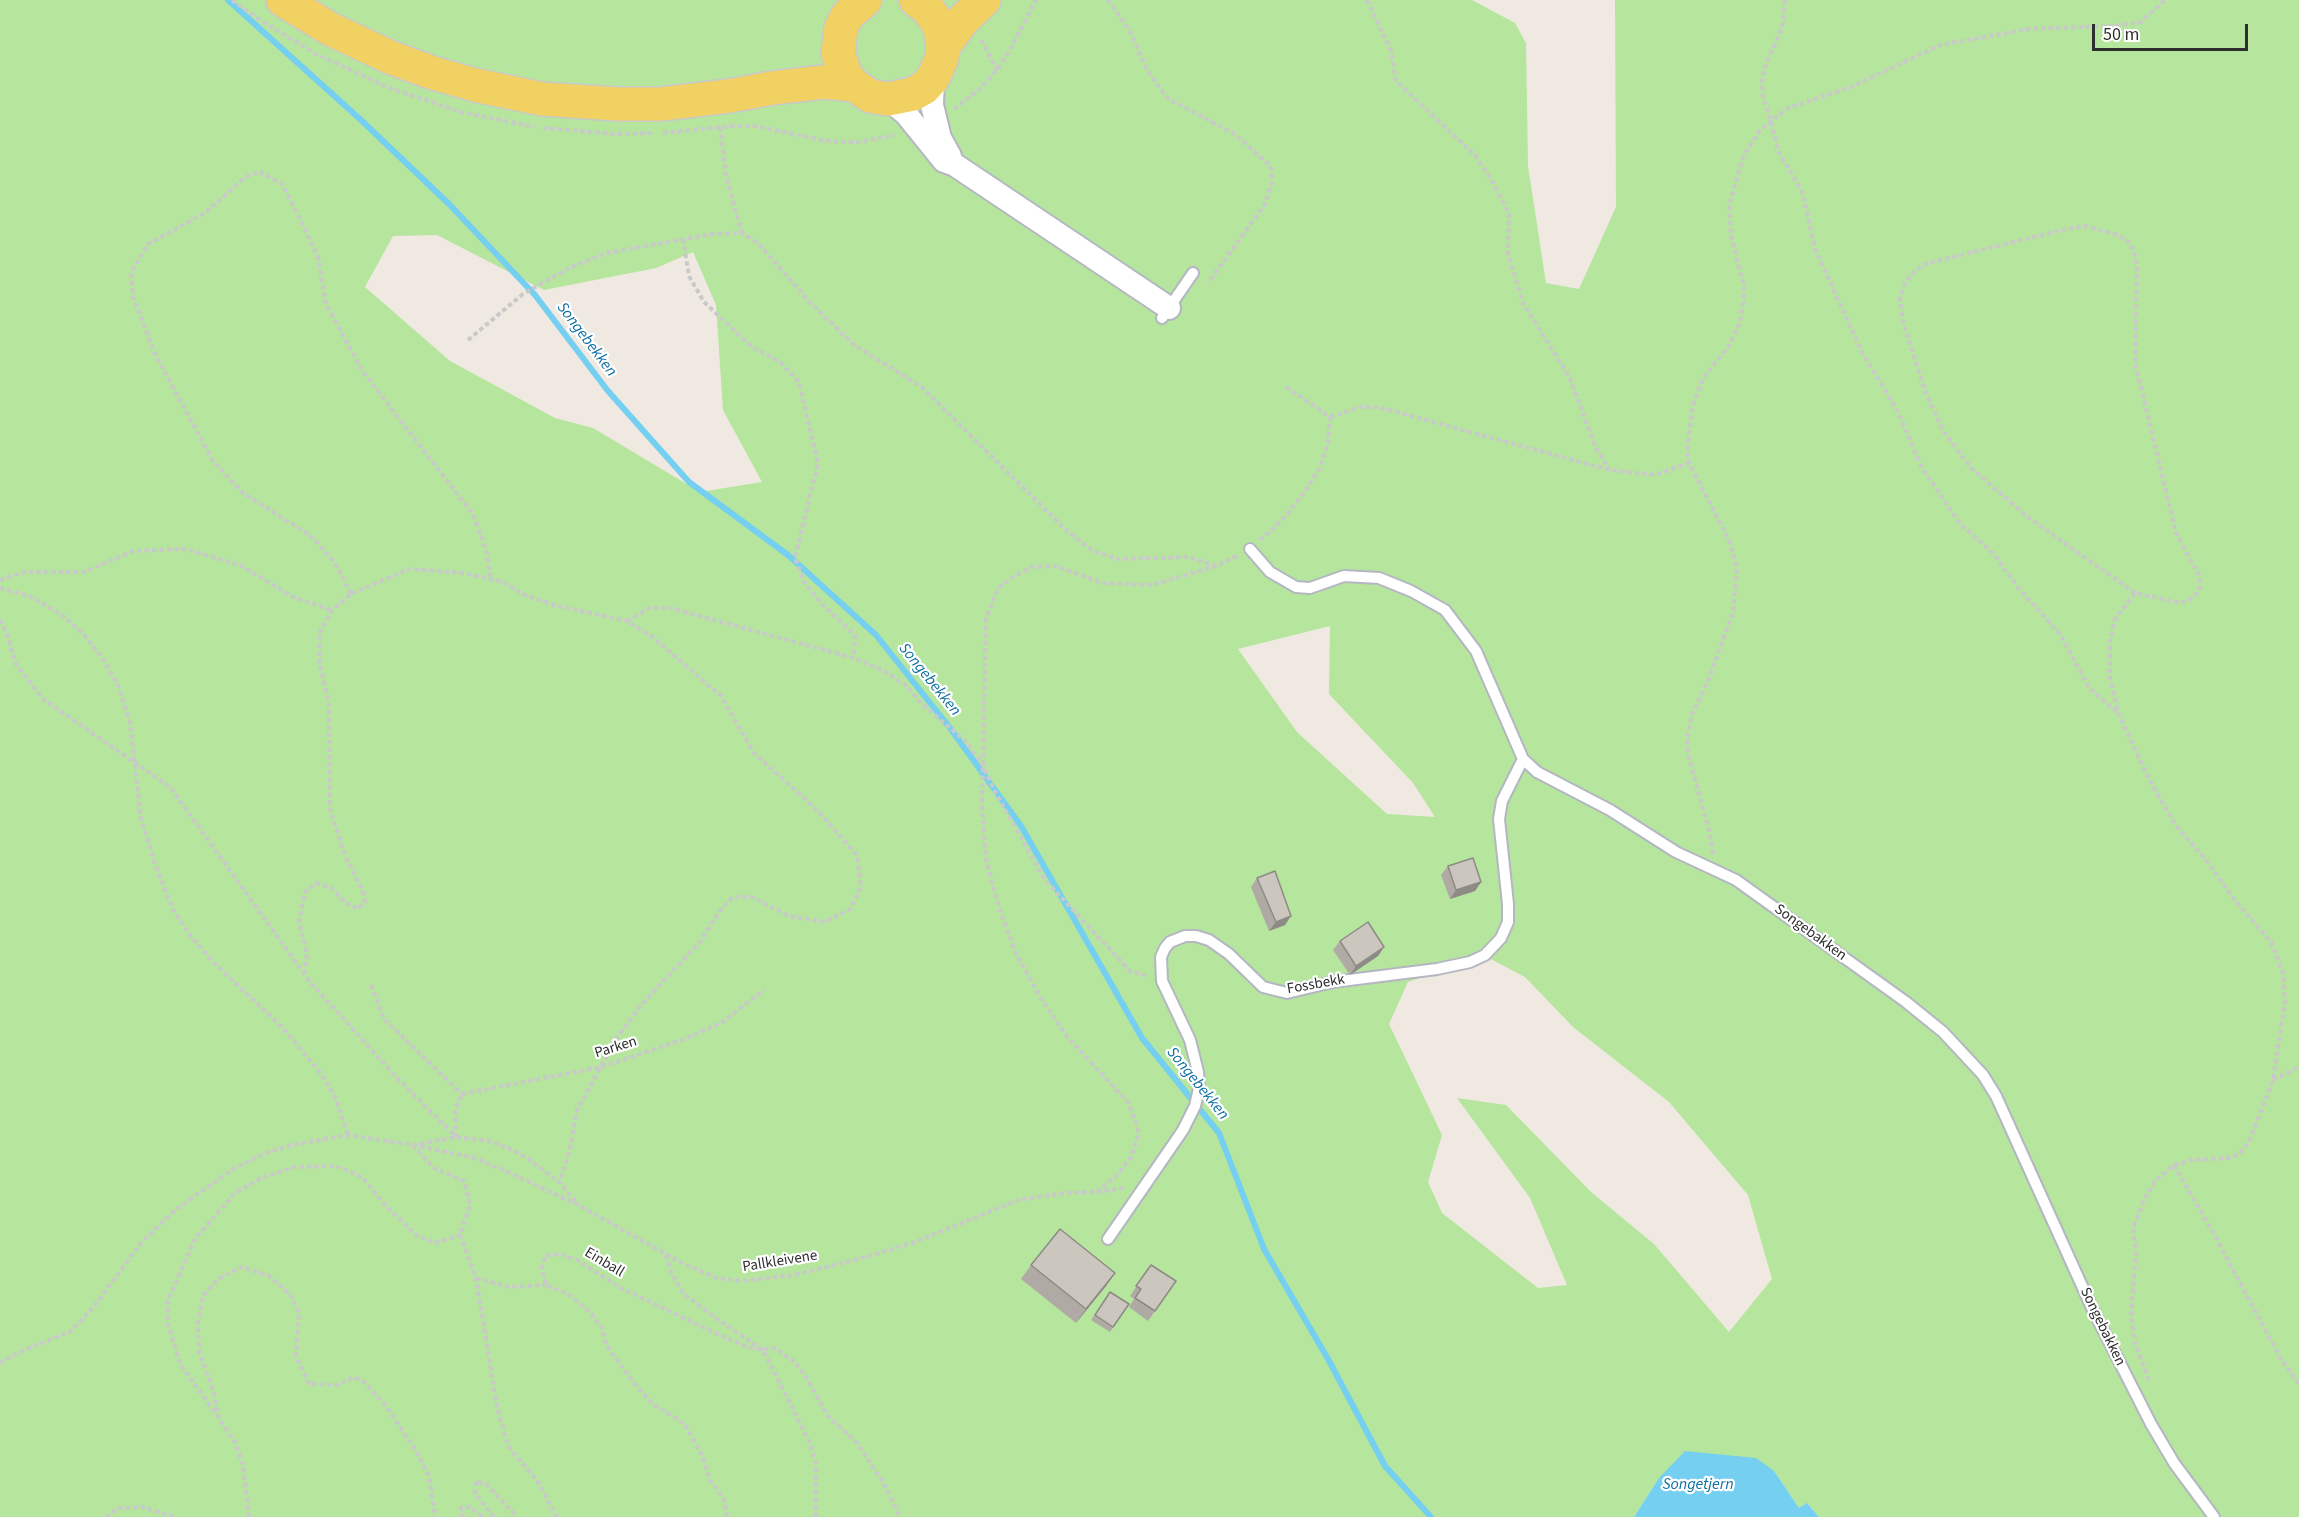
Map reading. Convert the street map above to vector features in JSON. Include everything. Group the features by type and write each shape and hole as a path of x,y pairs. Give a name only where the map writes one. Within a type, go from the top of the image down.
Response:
{"main road":[{"path":"283,0 330,29 392,58 433,73 505,92 579,103 639,104 701,100 824,82 854,85"},
{"path":"850,14 841,65 854,85 870,96 888,99 913,94 933,78 939,69 944,47 963,20 984,0"},
{"path":"926,1 940,27 944,47"},
{"path":"772,88 806,67 850,14"}],"street":[{"path":"933,78 932,105 940,138 955,165"},
{"path":"888,99 906,114 940,158 955,165 1166,313"}],"lane":[{"path":"1166,313 1193,273"},
{"name":"Songebakken","path":"1250,549 1270,572 1296,587 1310,588 1344,576 1379,578 1411,591 1445,610 1476,651 1523,759 1537,772 1610,810 1676,852 1736,880 1906,1002 1943,1032 1983,1075 2011,1126 2092,1308 2151,1424 2174,1463 2214,1517"},
{"name":"Fossbekk","path":"1108,1239 1183,1130 1195,1106 1198,1072 1190,1041 1162,981 1161,957 1170,942 1185,936 1196,936 1209,940 1229,954 1263,987 1287,993 1333,982 1437,969 1470,962 1485,955 1501,939 1508,922 1499,819 1502,801 1523,759"}],"path":[{"path":"1108,0 1131,33 1146,68 1170,99 1233,133 1270,165 1273,180 1265,204 1208,283"},
{"path":"1367,0 1391,51 1396,81 1474,155 1493,183 1509,214 1508,254 1523,303 1570,378 1595,446 1610,470"},
{"path":"1785,0 1782,28 1765,66 1762,81 1763,98 1772,121 1778,151 1802,190 1815,249 1863,354 1898,411 1922,468 1961,525 1992,552 2019,590 2061,634 2089,688 2118,714"},
{"path":"1715,869 1710,834 1688,754 1687,739 1692,714 1708,681 1733,612 1737,568 1729,540 1689,463 1687,450 1693,405 1703,378 1728,346 1740,323 1744,296 1743,283 1731,236 1729,206 1743,157 1760,130 1788,108 1851,87 1940,45 2030,29 2115,26 2141,22 2165,0"},
{"path":"720,127 726,176 742,233"},
{"path":"351,594 335,563 311,536 243,493 213,460 155,354 133,296 131,273 148,244 205,213 245,177 260,172 282,184 298,215 318,257 326,304 363,372 473,514 486,550 491,579"},
{"path":"2085,226 2107,230 2128,241 2134,251 2137,268 2135,363 2176,533 2199,575 2201,586 2187,602 2176,602 2135,593 2021,511 1971,468 1944,432 1926,393 1903,322 1900,299 1905,283 1925,264 2085,226"},
{"path":"468,340 535,285 607,253 712,234 742,233 758,243 808,300 854,345 922,387 1068,532 1093,551 1118,559 1189,557 1216,566"},
{"path":"683,239 688,276 704,302 752,346 780,362 799,382 818,463 795,557 803,581 822,604 855,635 854,658"},
{"path":"1285,386 1330,417"},
{"path":"1330,417 1361,407 1378,407 1610,470 1654,475 1689,463"},
{"path":"982,763 986,619 998,588 1014,576 1032,567 1055,566 1103,583 1152,585 1216,566 1250,549 1282,520 1304,493 1320,467 1328,443 1330,417"},
{"path":"0,580 25,572 84,572 133,551 185,549 240,565 293,597 332,610"},
{"path":"304,974 307,954 299,921 305,892 317,883 331,888 346,903 358,909 365,903 363,892 345,855 330,810 329,702 319,662 320,632 332,610 351,594 409,569 463,573 503,582 522,594 554,605 627,621 654,638 721,696 754,753 814,807 857,855 861,887 850,909 825,922 789,916 752,897 733,897 722,908 699,943 642,1004 616,1039 577,1110 570,1149 560,1183"},
{"path":"0,588 29,596 61,614 90,642 118,685 130,722 141,818 155,864 173,910 190,935 214,963 281,1026 322,1075 336,1099 348,1135"},
{"path":"2135,593 2115,619 2110,640 2110,678 2118,714 2149,779 2176,826 2271,942 2283,973 2285,1002 2273,1080 2249,1142 2239,1154 2228,1158 2192,1160 2174,1165 2155,1182 2144,1200 2133,1227 2136,1253 2131,1314 2135,1343 2156,1403 2151,1424"},
{"path":"627,621 649,608 670,608 854,658 886,672 907,686 921,703 964,740 982,763 994,790 1045,880 1130,970 1162,981"},
{"path":"0,620 16,664 43,699 170,787 304,974 397,1078 456,1137"},
{"name":"Pallkleivene","path":"0,1363 70,1331 95,1305 141,1243 174,1211 233,1169 263,1154 292,1145 348,1135 475,1158 580,1206 666,1255 717,1278 741,1281 794,1275 866,1257 915,1242 1018,1200 1064,1193 1097,1192 1119,1173 1131,1157 1137,1139 1137,1119 1128,1102 1068,1038 1040,997 1017,955 1001,914 986,859 982,808 982,763"},
{"path":"371,984 384,1019 462,1094 455,1110 456,1137"},
{"name":"Parken","path":"462,1094 601,1067 682,1040 721,1023 764,990"},
{"path":"2273,1080 2299,1067"},
{"path":"413,1145 456,1137 489,1141 516,1151 560,1183 580,1206"},
{"path":"413,1145 434,1168 464,1181 470,1205 460,1235 476,1278 497,1407 508,1446 538,1482 558,1517"},
{"path":"2174,1165 2281,1359 2299,1384"},
{"path":"249,1517 243,1465 235,1442 180,1364 168,1324 168,1300 195,1239 235,1193 261,1178 294,1167 336,1166 362,1177 385,1205 416,1236 435,1243 460,1235"},
{"name":"Einball","path":"546,1285 542,1267 546,1255 561,1254 579,1261 619,1287 711,1331 747,1347 763,1350"},
{"path":"666,1255 672,1274 682,1293 763,1350 810,1443 816,1465 816,1517"},
{"path":"219,1419 214,1393 199,1352 198,1322 203,1296 218,1279 242,1267 269,1276 290,1294 299,1313 296,1356 309,1384 337,1385 354,1377 364,1382 386,1406 416,1451 429,1476 435,1517"},
{"path":"476,1278 509,1287 546,1285 568,1294 590,1312 602,1328 606,1345 633,1382 654,1404 684,1423 702,1455 710,1480 724,1499 727,1517"},
{"path":"763,1350 774,1348 795,1362 808,1380 826,1415 857,1443 883,1482 900,1517"},
{"path":"495,1517 475,1493 476,1481 487,1485 517,1517"},
{"path":"106,1517 118,1508 142,1507 175,1517"},
{"path":"464,1517 461,1509 470,1507 483,1517"}],"green space":[{"path":"0,0 1472,0 1515,23 1526,43 1528,166 1546,283 1579,289 1616,207 1615,0 2299,0 2299,1517 1819,1517 1808,1504 1799,1508 1774,1471 1659,1478 1634,1517 0,1517","holes":["437,235 544,290 656,268 693,252 716,305 723,410 762,482 700,492 593,428 555,418 450,361 365,287 393,236","1330,626 1329,694 1413,783 1435,817 1387,814 1297,732 1238,649","1485,956 1525,977 1573,1027 1669,1102 1748,1195 1772,1279 1729,1332 1654,1244 1591,1192 1506,1105 1457,1098 1530,1198 1567,1285 1538,1288 1442,1213 1428,1182 1442,1135 1389,1024 1408,982"]}],"water":[{"name":"Songetjern","path":"1685,1451 1756,1458 1774,1471 1799,1508 1807,1503 1819,1517 1634,1517 1659,1478"}],"building":[{"path":"1473,858 1481,882 1456,890 1448,866"},
{"path":"1275,871 1291,916 1276,922 1257,878"},
{"path":"1368,922 1384,947 1356,966 1340,941"},
{"path":"1060,1229 1115,1273 1086,1309 1031,1265"},
{"path":"1151,1265 1176,1281 1155,1311 1135,1298 1141,1289 1136,1286"},
{"path":"1110,1292 1129,1304 1113,1327 1095,1315"}],"waterway":[{"name":"Songebekken","path":"228,0 361,120 449,204 535,295 608,391 689,482 788,555 876,635 950,728 1021,826 1142,1038 1219,1133 1264,1249 1328,1359 1385,1466 1431,1517"}]}
